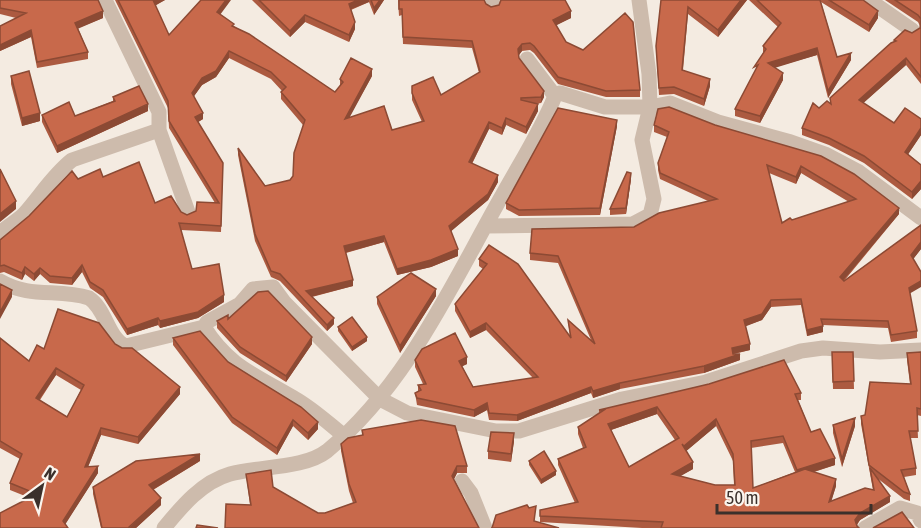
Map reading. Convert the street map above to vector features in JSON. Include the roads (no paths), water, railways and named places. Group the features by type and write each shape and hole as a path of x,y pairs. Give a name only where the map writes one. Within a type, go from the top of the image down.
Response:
{"street":[{"path":"105,0 159,112 159,130 188,212"},
{"path":"486,226 633,224 645,220 653,208 654,199 642,140 650,107 649,74 639,0"},
{"path":"869,0 912,30"},
{"path":"527,59 555,96"},
{"path":"164,528 196,493 216,480 230,474 284,466 325,452 380,399 442,306 536,137 555,96 560,93 605,107 650,107 670,103 718,122 791,142 825,154 876,183 921,218"},
{"path":"0,234 6,227 23,216 60,170 72,160 159,130"},
{"path":"0,281 31,293 89,298 102,313 119,343 126,346 204,327 207,322 240,304 253,289 273,287 284,302 380,399 407,413 496,431 519,431 622,399 706,382 801,351 823,348 880,352 921,350"},
{"path":"204,327 217,348 244,371 296,399 343,435"},
{"path":"462,481 471,493 485,528"},
{"path":"865,528 900,508 917,513 921,521"}]}
